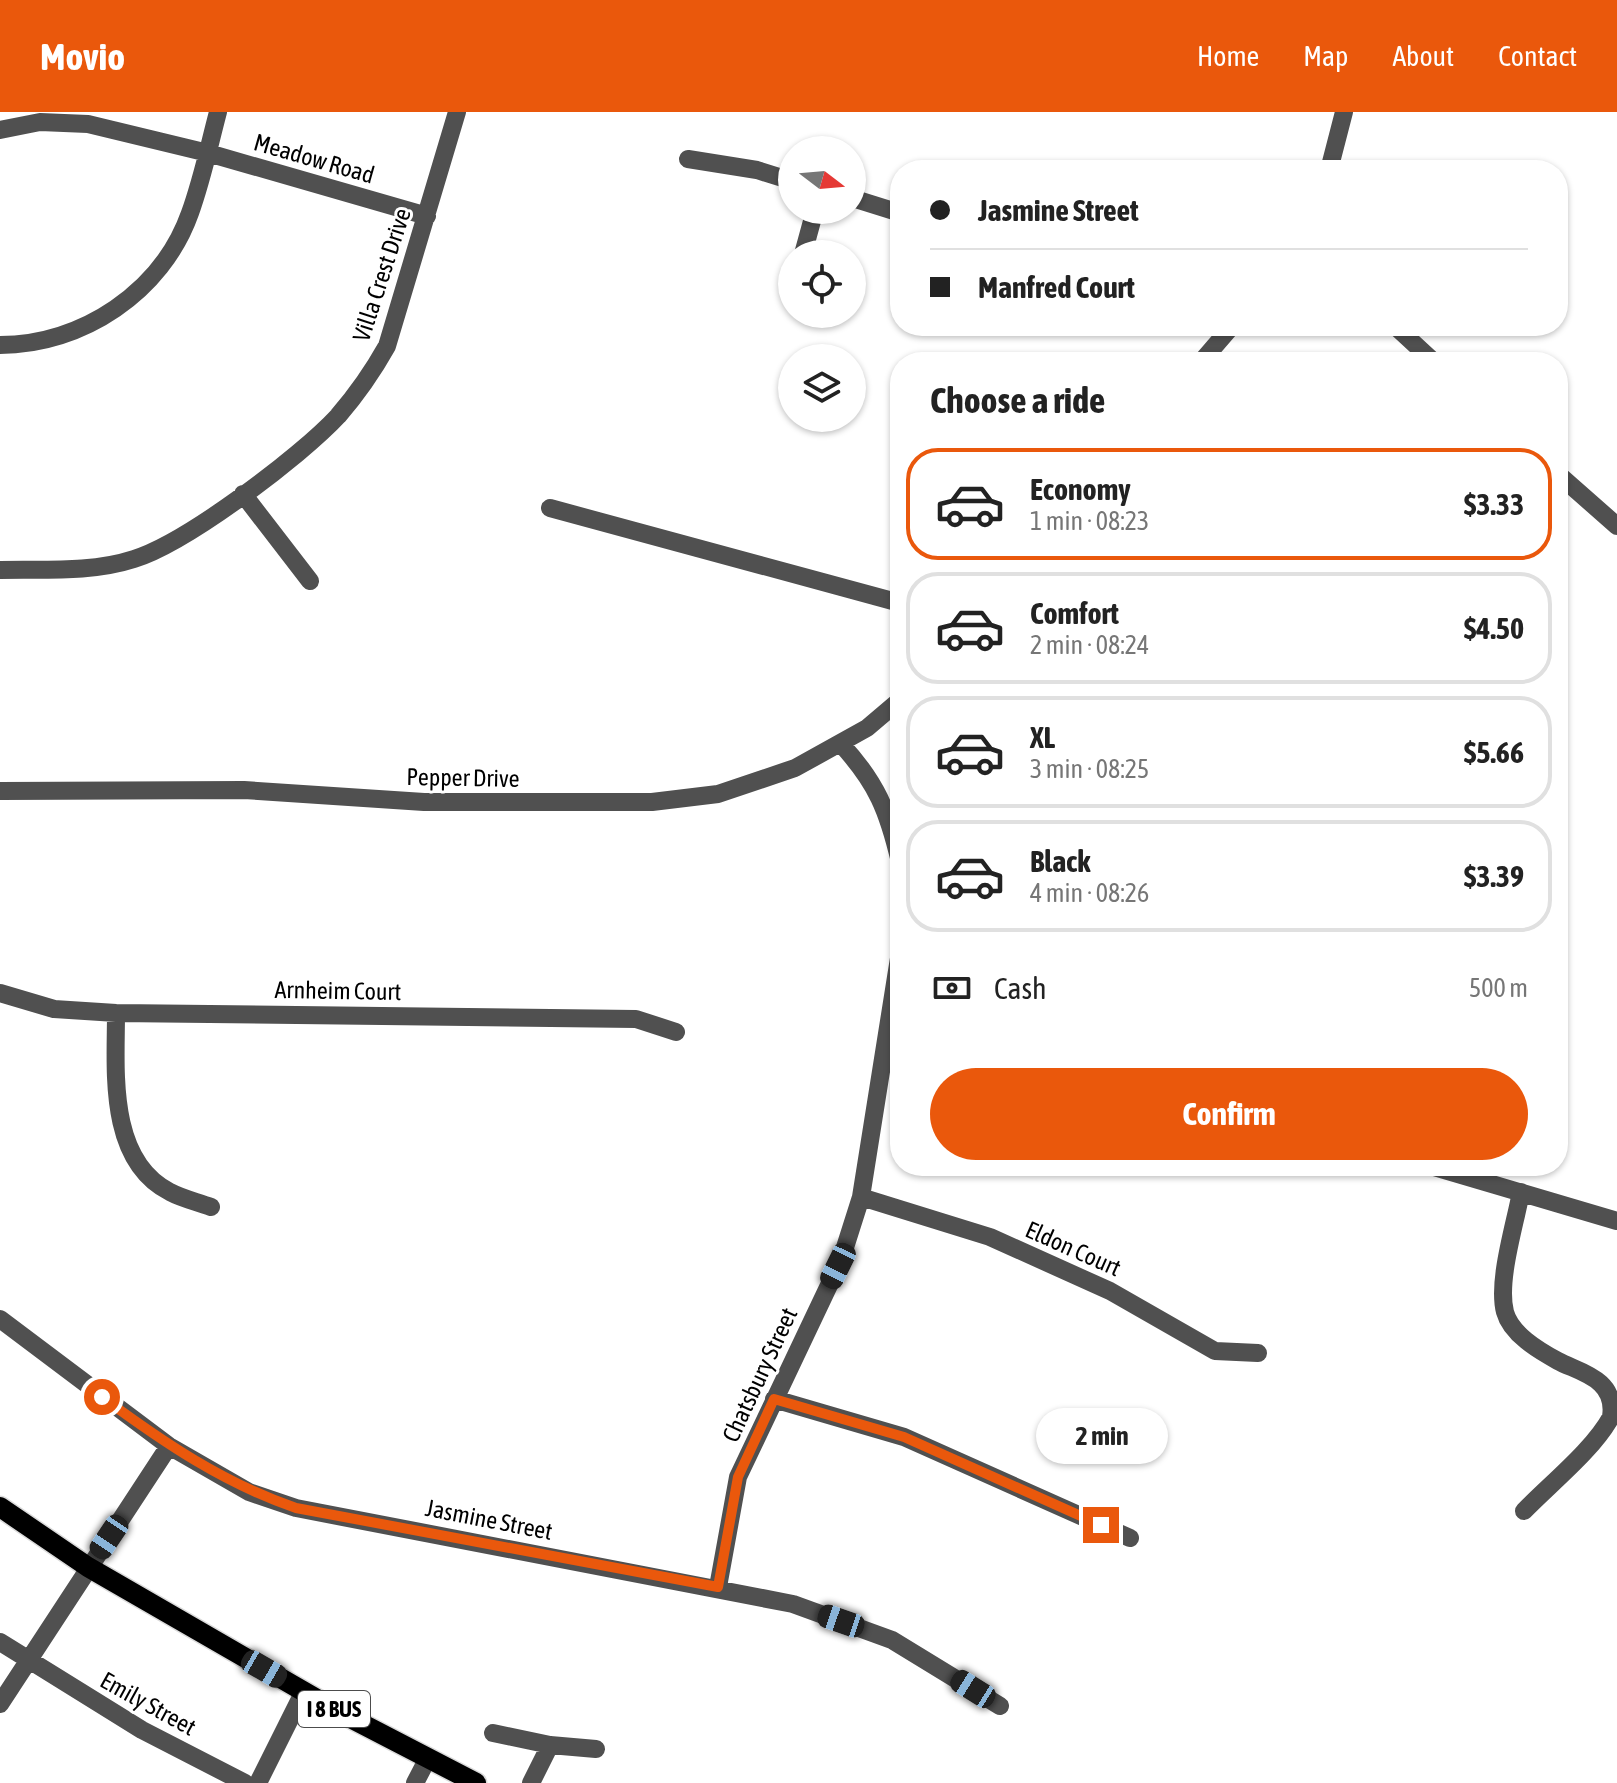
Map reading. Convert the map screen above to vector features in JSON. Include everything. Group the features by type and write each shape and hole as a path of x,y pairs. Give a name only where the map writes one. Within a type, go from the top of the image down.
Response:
{"main road":[{"name":"I 8 BUS","path":"0,1507 88,1567 304,1691 476,1783"}],"street":[{"path":"0,345 67,335 96,322 123,304 151,275 190,215 218,112"},
{"name":"Villa Crest Drive","path":"0,570 76,569 135,559 173,542 243,494 337,417 371,374 387,346 457,112"},
{"path":"1332,160 1344,112"},
{"name":"Meadow Road","path":"0,130 40,122 73,122 208,153 427,216"},
{"path":"688,159 757,170 778,177"},
{"path":"866,202 890,210"},
{"path":"1210,352 1223,336"},
{"path":"1406,336 1423,352"},
{"path":"1568,483 1617,526"},
{"path":"243,494 310,581"},
{"path":"550,508 890,600"},
{"name":"Pepper Drive","path":"0,791 213,789 388,801 633,803 697,798 740,788 795,768 867,728 890,708"},
{"path":"841,744 858,762 887,808 890,820"},
{"name":"Arnheim Court","path":"0,993 54,1009 116,1013 636,1019 676,1032"},
{"path":"116,1013 116,1100 130,1146 143,1168 168,1191 211,1207"},
{"name":"Chatsbury Street","path":"718,1587 738,1477 841,1260 861,1197 890,1015"},
{"path":"1466,1176 1617,1221"},
{"path":"1521,1192 1503,1289 1505,1312 1519,1335 1560,1362 1591,1371 1605,1381 1613,1396 1612,1415 1598,1435 1524,1511"},
{"name":"Eldon Court","path":"861,1197 990,1237 1110,1291 1215,1351 1258,1353"},
{"name":"Jasmine Street","path":"0,1319 169,1446 249,1492 296,1508 718,1587 793,1604 892,1640 1000,1706"},
{"path":"774,1399 904,1437 1130,1538"},
{"path":"0,1704 30,1664 88,1567 169,1446"},
{"name":"Emily Street","path":"0,1642 30,1664 142,1730 245,1783"},
{"path":"258,1783 304,1691"},
{"path":"493,1733 550,1745 596,1749"},
{"path":"531,1783 550,1745"},
{"path":"415,1783 428,1758"}],"route":[{"path":"102,1397 169,1446 249,1492 296,1508 718,1587 738,1477 774,1399 904,1437 1101,1525"}]}
